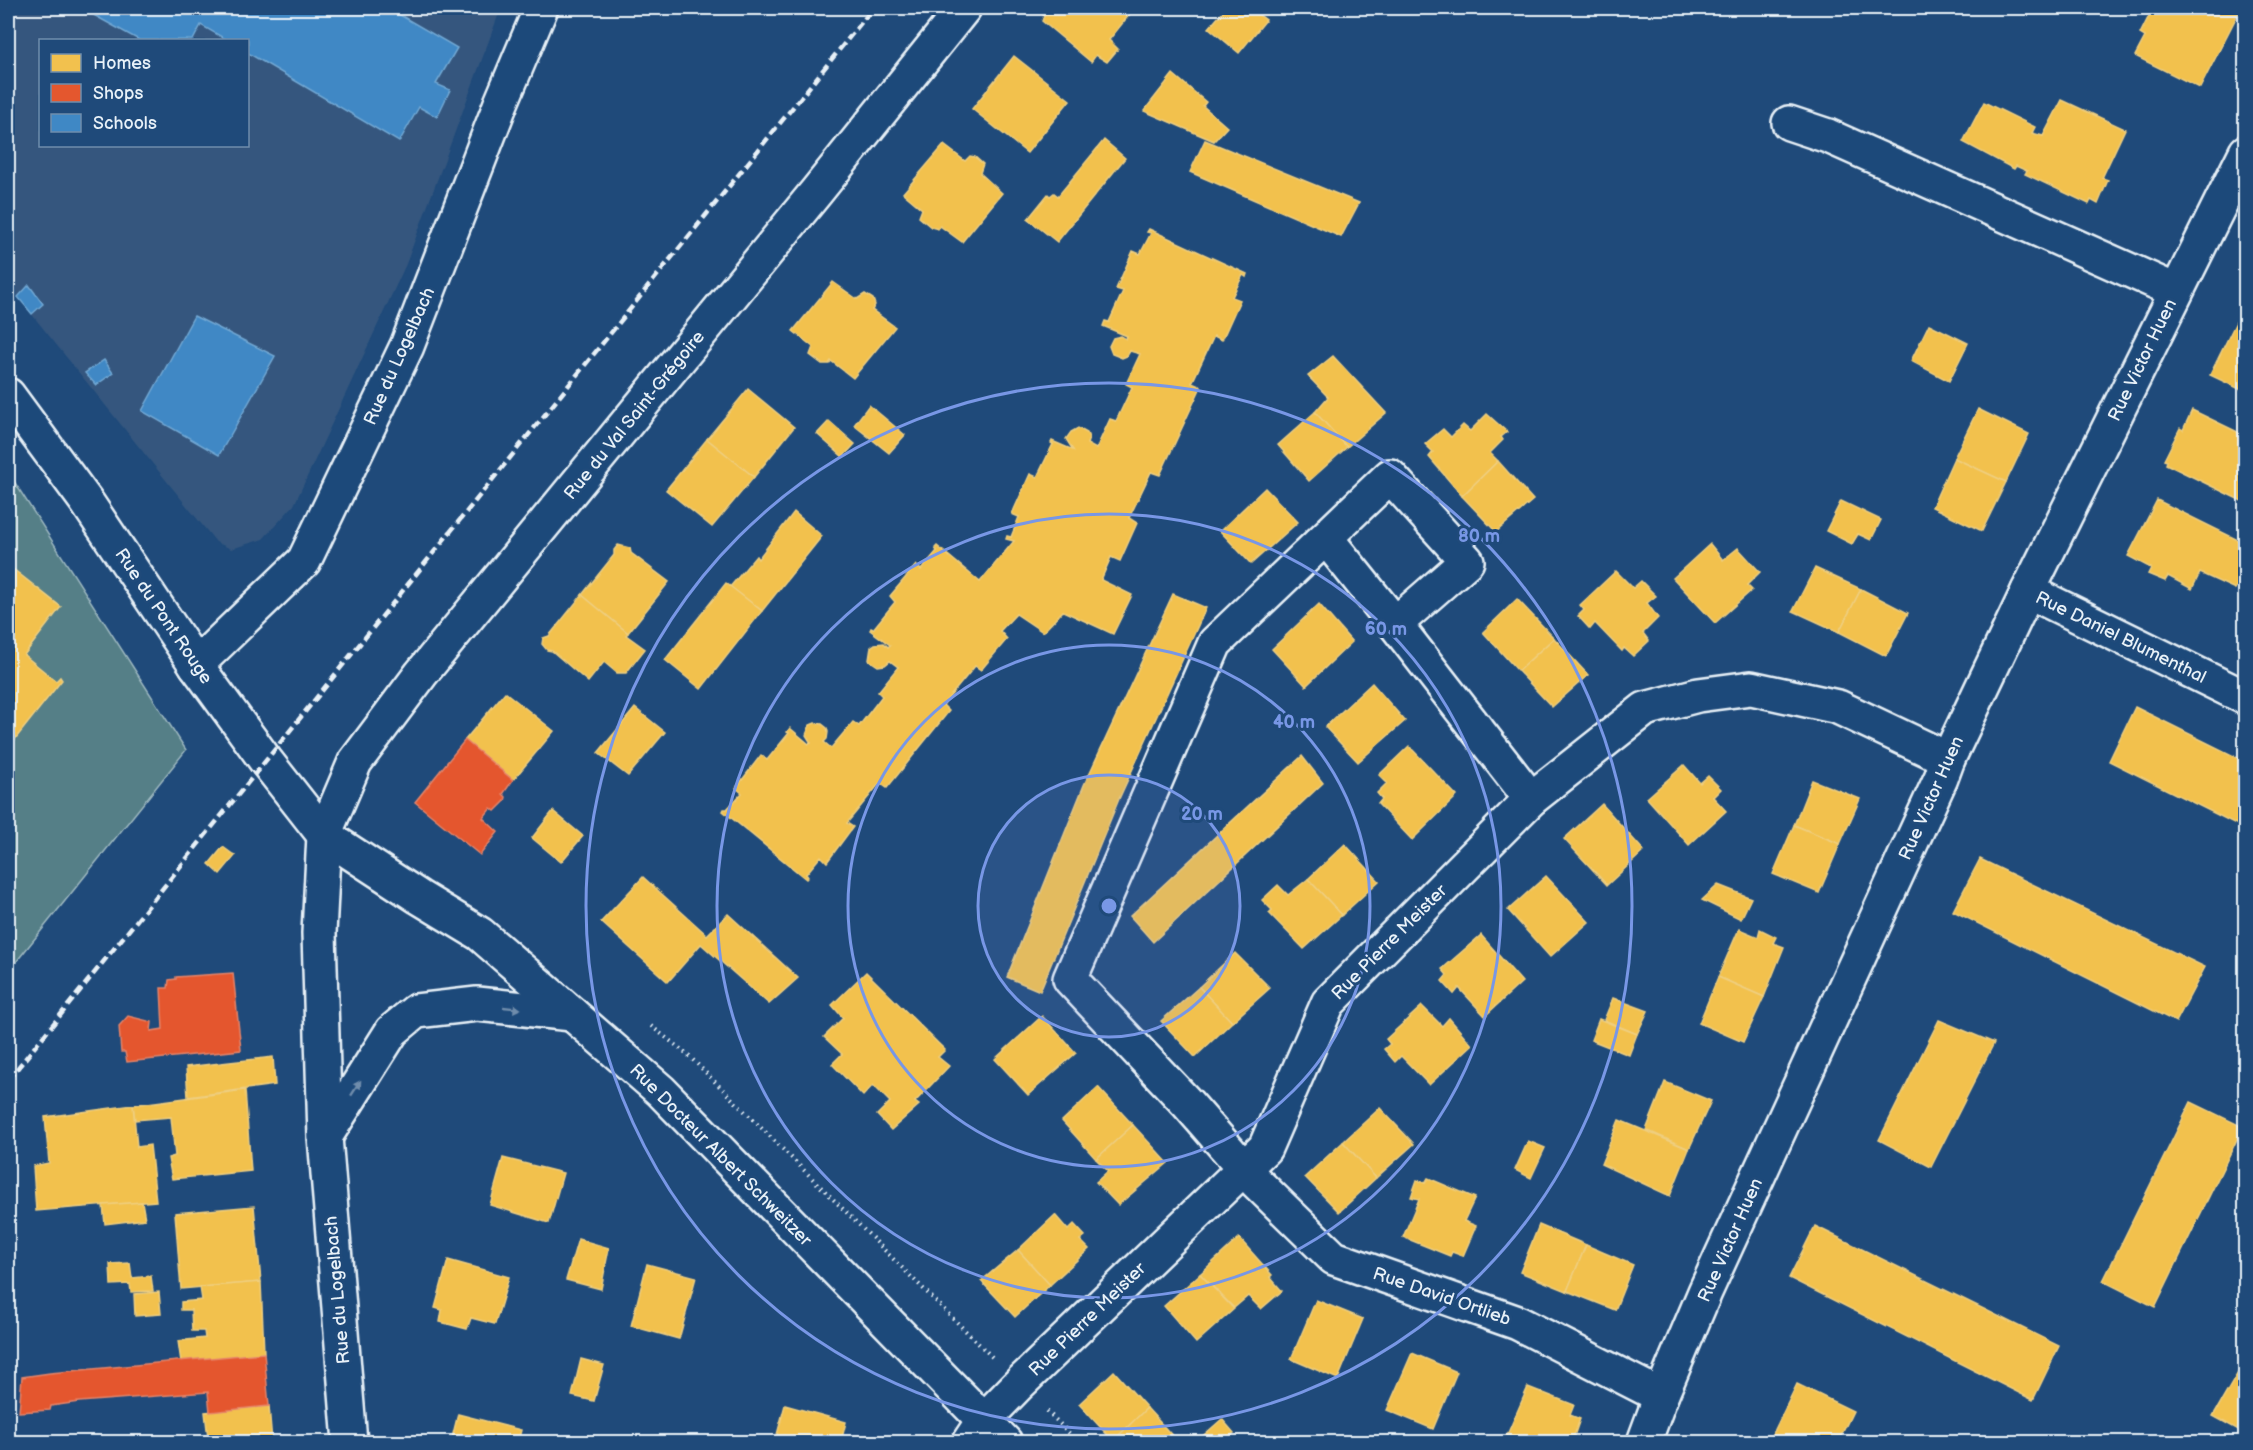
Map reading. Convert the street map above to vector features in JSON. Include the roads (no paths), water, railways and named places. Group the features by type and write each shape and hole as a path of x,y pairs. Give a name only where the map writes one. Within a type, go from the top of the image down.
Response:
{"street":[{"name":"Rue du Logelbach","path":"196,665 304,561 407,346 496,114 541,8"},
{"name":"Rue du Val Saint-Grégoire","path":"324,835 355,762 422,674 964,8"},
{"path":"1789,123 1828,136 2176,291"},
{"name":"Rue Victor Huen","path":"1644,1443 1661,1396 1705,1292 1948,759 2176,291 2244,160"},
{"name":"Rue du Pont Rouge","path":"8,395 86,501 196,665 266,761 324,835"},
{"path":"1244,1168 1188,1104 1070,979 1215,643 1390,476 1467,561 1395,624"},
{"path":"1326,538 1531,799"},
{"name":"Rue Daniel Blumenthal","path":"2028,591 2246,698"},
{"name":"Rue Pierre Meister","path":"986,1435 1265,1148 1328,1003 1531,799 1645,709 1698,695 1751,688 1838,707 1948,759"},
{"name":"Rue du Logelbach","path":"324,835 319,933 325,1137 350,1443"},
{"name":"Rue Docteur Albert Schweitzer","path":"324,835 480,934 661,1091 986,1435"},
{"path":"325,1137 392,1031 416,1011 477,1004 572,1014"},
{"name":"Rue David Ortlieb","path":"1244,1168 1334,1258 1518,1323 1661,1396"}],"railway":[{"path":"8,1080 873,8"}]}
